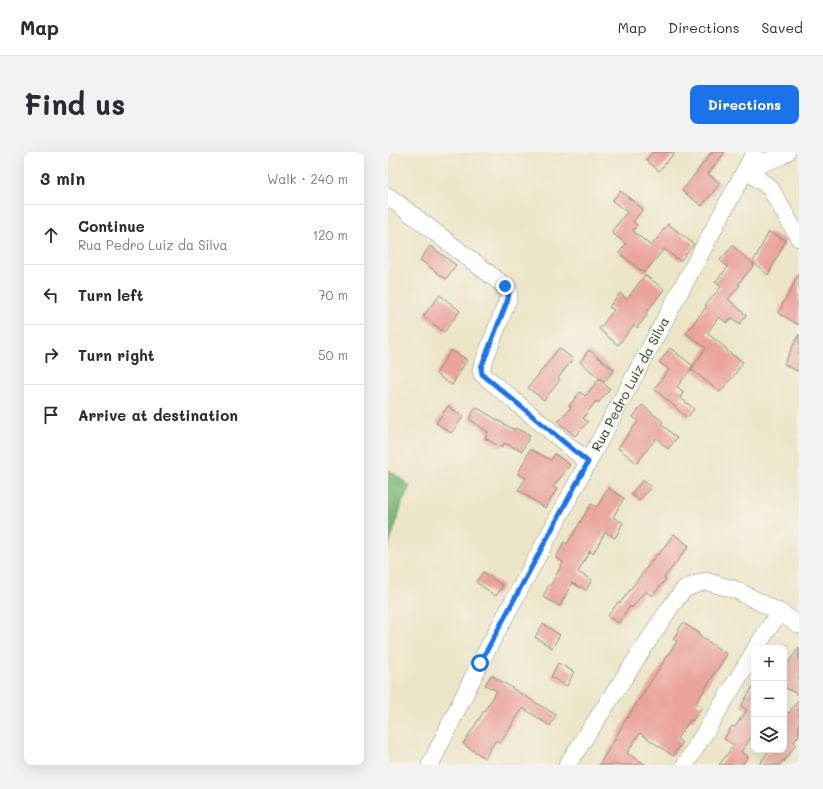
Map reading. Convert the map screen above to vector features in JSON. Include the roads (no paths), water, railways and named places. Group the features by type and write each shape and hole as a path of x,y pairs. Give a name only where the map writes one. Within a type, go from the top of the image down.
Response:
{"street":[{"name":"Rua Pedro Luiz da Silva","path":"430,765 480,663 746,170 754,152"},
{"path":"746,170 781,156 787,152"},
{"path":"746,170 770,188 799,238"},
{"path":"388,196 505,286 509,292 508,299 481,368 482,374 588,462"},
{"path":"567,765 669,609 684,589 705,581 736,590 779,612 799,625"},
{"path":"758,645 779,612"},
{"path":"685,765 751,657"}]}
